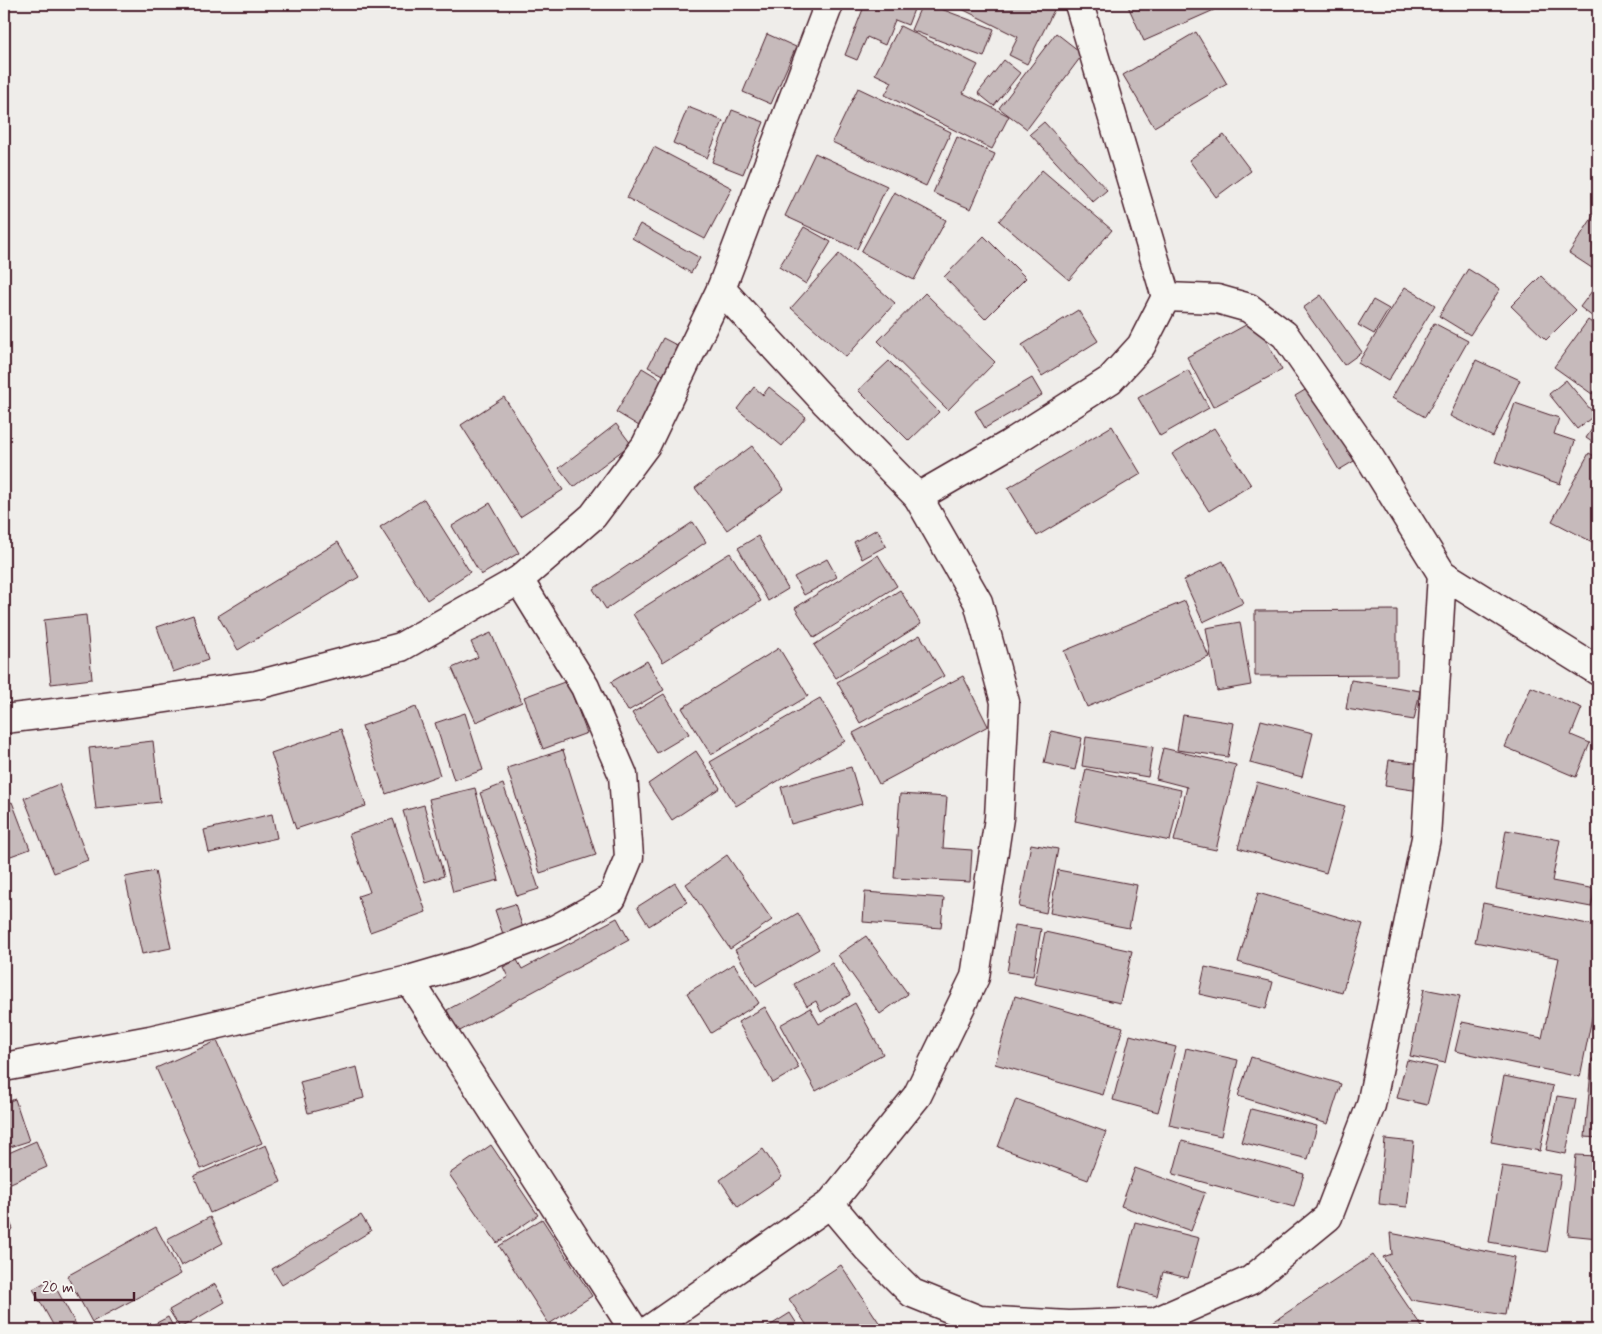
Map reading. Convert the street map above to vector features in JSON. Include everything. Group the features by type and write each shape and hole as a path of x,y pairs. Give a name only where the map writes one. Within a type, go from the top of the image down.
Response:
{"street":[{"path":"4,720 257,685 401,647 519,580 593,516 646,445 721,289 829,4"},
{"path":"918,497 1008,445 1110,380 1141,346 1166,297 1080,4"},
{"path":"649,1330 830,1204 916,1096 975,977 999,818 1005,702 978,602 918,497 819,396 721,289"},
{"path":"1166,297 1217,299 1249,308 1284,334 1364,450 1442,574 1597,666"},
{"path":"830,1204 867,1248 912,1293 978,1320 1069,1325 1155,1322 1251,1280 1328,1217 1371,1105 1426,838 1442,574"},
{"path":"4,1067 150,1040 409,980 474,961 556,929 612,898 629,857 623,775 585,687 519,580"},
{"path":"409,980 634,1330"}],"building":[{"path":"764,4 784,4 783,8"},
{"path":"865,4 916,4 908,25 895,20 885,45 867,37 857,60 845,55"},
{"path":"922,4 928,4 994,29 984,57 911,30"},
{"path":"957,4 1057,4 1027,64 1009,55 1018,37 956,6"},
{"path":"1127,4 1211,4 1214,10 1144,41"},
{"path":"900,26 978,65 963,93 1009,116 992,149 885,95 892,82 875,74"},
{"path":"1196,32 1227,84 1154,127 1123,75"},
{"path":"1056,33 1083,54 1027,129 999,108"},
{"path":"767,34 796,47 771,104 743,92"},
{"path":"1004,60 1020,73 994,106 978,93"},
{"path":"858,88 951,132 926,186 832,142"},
{"path":"688,107 723,121 707,158 673,143"},
{"path":"732,110 764,122 743,174 712,162"},
{"path":"1044,122 1107,190 1093,202 1030,134"},
{"path":"1224,135 1251,171 1216,197 1189,160"},
{"path":"957,137 995,154 971,209 933,193"},
{"path":"654,147 732,188 705,239 627,198"},
{"path":"815,153 887,186 857,249 785,216"},
{"path":"1042,170 1112,230 1069,280 999,221"},
{"path":"894,192 946,220 914,280 861,252"},
{"path":"1598,209 1598,272 1569,253"},
{"path":"640,224 700,258 691,273 632,238"},
{"path":"804,227 831,242 806,284 779,267"},
{"path":"984,236 1026,278 985,319 944,277"},
{"path":"839,254 895,303 846,357 791,308"},
{"path":"1468,269 1500,289 1470,335 1439,316"},
{"path":"1541,276 1576,310 1546,340 1511,306"},
{"path":"1598,283 1598,321 1580,307"},
{"path":"1405,287 1435,305 1388,381 1358,363"},
{"path":"925,293 995,362 948,410 878,341"},
{"path":"1321,295 1362,352 1344,365 1303,308"},
{"path":"1373,300 1389,309 1374,334 1358,325"},
{"path":"1078,310 1098,341 1042,376 1022,345"},
{"path":"1255,320 1282,370 1213,407 1187,357"},
{"path":"1588,320 1598,327 1598,385 1592,394 1554,367"},
{"path":"1434,323 1468,341 1425,417 1392,398"},
{"path":"663,338 686,350 671,379 648,367"},
{"path":"1476,360 1520,380 1493,437 1450,416"},
{"path":"889,361 939,412 909,441 858,390"},
{"path":"642,368 670,385 644,429 616,412"},
{"path":"1188,370 1209,408 1160,436 1138,398"},
{"path":"1032,378 1042,395 985,428 975,411"},
{"path":"1566,380 1595,415 1577,429 1549,394"},
{"path":"1315,384 1359,458 1339,470 1295,396"},
{"path":"754,387 763,395 769,387 806,417 782,446 737,409"},
{"path":"504,397 563,490 520,517 461,425"},
{"path":"1515,403 1559,418 1554,434 1575,441 1560,484 1495,462"},
{"path":"1598,420 1598,446 1586,438"},
{"path":"616,424 631,444 574,487 559,468"},
{"path":"1112,426 1141,474 1037,536 1008,488"},
{"path":"1214,428 1251,485 1209,511 1172,454"},
{"path":"752,446 784,489 727,530 695,488"},
{"path":"1589,453 1598,458 1598,545 1552,521"},
{"path":"424,499 470,572 427,600 380,527"},
{"path":"490,503 519,553 481,575 452,526"},
{"path":"693,522 706,542 606,609 593,589"},
{"path":"877,529 886,546 862,559 854,542"},
{"path":"758,536 788,589 768,601 738,548"},
{"path":"338,542 359,577 238,650 218,616"},
{"path":"730,553 761,601 663,662 633,614"},
{"path":"878,555 897,586 814,638 795,608"},
{"path":"827,559 837,577 804,595 794,577"},
{"path":"1223,561 1243,603 1203,622 1184,580"},
{"path":"900,590 921,624 836,678 814,645"},
{"path":"1185,601 1209,657 1087,707 1064,651"},
{"path":"1397,610 1397,675 1255,676 1255,611"},
{"path":"86,615 92,679 51,684 44,620"},
{"path":"193,615 208,660 173,672 157,627"},
{"path":"1240,622 1251,685 1217,691 1206,628"},
{"path":"491,633 522,702 476,722 452,668 478,657 471,642"},
{"path":"920,635 944,676 860,723 837,682"},
{"path":"779,648 808,696 711,755 682,708"},
{"path":"647,661 664,690 628,711 611,682"},
{"path":"963,676 988,726 879,784 853,733"},
{"path":"1351,680 1420,691 1414,720 1346,709"},
{"path":"567,681 587,733 543,749 524,697"},
{"path":"1531,687 1582,708 1571,735 1590,743 1576,777 1505,747"},
{"path":"664,694 689,734 657,753 632,713"},
{"path":"820,698 845,741 736,806 710,762"},
{"path":"416,707 440,775 386,794 362,726"},
{"path":"465,713 483,770 454,780 435,723"},
{"path":"1183,715 1234,723 1228,757 1177,750"},
{"path":"1261,720 1313,733 1302,777 1250,763"},
{"path":"341,729 366,806 296,829 271,753"},
{"path":"1051,731 1082,738 1075,770 1044,763"},
{"path":"1086,737 1153,747 1148,777 1082,766"},
{"path":"153,741 160,802 96,809 89,748"},
{"path":"1163,748 1236,765 1216,850 1174,841 1187,787 1156,779"},
{"path":"563,750 596,855 540,873 507,768"},
{"path":"696,751 720,788 672,820 648,784"},
{"path":"1389,760 1423,764 1420,791 1385,786"},
{"path":"851,767 862,804 791,824 781,787"},
{"path":"1086,769 1181,790 1170,841 1075,821"},
{"path":"1257,782 1345,806 1326,873 1238,848"},
{"path":"59,784 88,860 54,873 24,798"},
{"path":"503,784 539,889 517,896 480,793"},
{"path":"475,788 499,880 453,892 429,799"},
{"path":"900,794 947,797 943,848 972,850 970,882 894,878"},
{"path":"12,802 30,849 8,857 4,845 4,805"},
{"path":"1598,803 1598,825 1594,824"},
{"path":"424,805 444,876 425,882 403,811"},
{"path":"272,814 277,838 209,853 204,830"},
{"path":"393,819 426,912 370,932 358,896 370,892 349,834"},
{"path":"1506,830 1560,840 1552,881 1595,889 1591,907 1496,889"},
{"path":"1031,844 1058,849 1046,913 1019,907"},
{"path":"727,855 772,920 730,949 686,884"},
{"path":"1058,870 1137,885 1129,928 1050,913"},
{"path":"155,871 171,948 142,954 125,877"},
{"path":"675,883 687,902 649,926 637,907"},
{"path":"865,892 944,898 941,928 863,922"},
{"path":"1258,893 1363,924 1342,993 1238,962"},
{"path":"1483,903 1598,926 1598,988 1580,1077 1455,1051 1462,1022 1542,1038 1559,958 1475,942"},
{"path":"515,904 524,931 504,937 495,910"},
{"path":"798,913 819,949 756,986 735,950"},
{"path":"617,918 629,940 458,1032 447,1010 508,977 503,967 517,960 522,969"},
{"path":"1015,925 1041,929 1033,976 1007,972"},
{"path":"1045,932 1132,951 1120,1003 1034,984"},
{"path":"866,936 908,994 880,1014 838,955"},
{"path":"832,963 850,995 821,1012 816,1001 807,1006 794,984"},
{"path":"734,964 759,1003 711,1033 687,993"},
{"path":"1205,967 1273,982 1266,1009 1199,994"},
{"path":"1424,989 1460,996 1445,1063 1410,1056"},
{"path":"1015,996 1123,1027 1103,1095 995,1064"},
{"path":"855,1003 883,1054 816,1091 780,1025 810,1008 819,1024"},
{"path":"765,1007 799,1068 773,1083 738,1022"},
{"path":"1130,1035 1176,1047 1158,1112 1113,1100"},
{"path":"217,1041 262,1143 201,1169 156,1068"},
{"path":"1186,1048 1238,1060 1221,1136 1169,1125"},
{"path":"1251,1057 1341,1084 1328,1124 1238,1096"},
{"path":"1592,1059 1598,1059 1598,1138 1585,1137"},
{"path":"1407,1060 1437,1067 1427,1105 1397,1098"},
{"path":"357,1067 364,1098 308,1113 300,1082"},
{"path":"1504,1076 1553,1086 1540,1151 1491,1142"},
{"path":"1557,1096 1576,1099 1566,1154 1546,1150"},
{"path":"15,1099 29,1141 4,1149 4,1103"},
{"path":"1016,1099 1106,1132 1088,1180 998,1147"},
{"path":"1251,1109 1317,1126 1308,1159 1241,1142"},
{"path":"1385,1139 1414,1142 1407,1207 1379,1204"},
{"path":"36,1141 47,1167 4,1186 4,1155"},
{"path":"1182,1141 1304,1174 1294,1207 1173,1174"},
{"path":"266,1145 281,1182 210,1213 194,1176"},
{"path":"491,1145 538,1215 497,1243 449,1174"},
{"path":"763,1149 782,1177 738,1207 720,1180"},
{"path":"1576,1155 1598,1156 1598,1238 1568,1235"},
{"path":"1502,1166 1561,1175 1547,1252 1489,1242"},
{"path":"1135,1168 1205,1193 1191,1231 1121,1206"},
{"path":"4,1208 13,1229 4,1233"},
{"path":"361,1215 371,1231 282,1285 272,1269"},
{"path":"210,1217 223,1243 181,1266 167,1239"},
{"path":"542,1219 592,1296 549,1324 499,1246"},
{"path":"1135,1222 1199,1238 1188,1278 1163,1272 1157,1296 1119,1286"},
{"path":"156,1227 181,1274 92,1322 67,1276"},
{"path":"1390,1233 1515,1257 1505,1315 1411,1300 1383,1257 1392,1254"},
{"path":"1373,1255 1424,1330 1261,1330"},
{"path":"841,1265 884,1330 810,1330 789,1299"},
{"path":"51,1279 79,1330 56,1330 33,1289"},
{"path":"215,1284 225,1302 180,1328 169,1310"},
{"path":"790,1313 801,1330 763,1330"},
{"path":"168,1317 175,1330 143,1330"}]}
